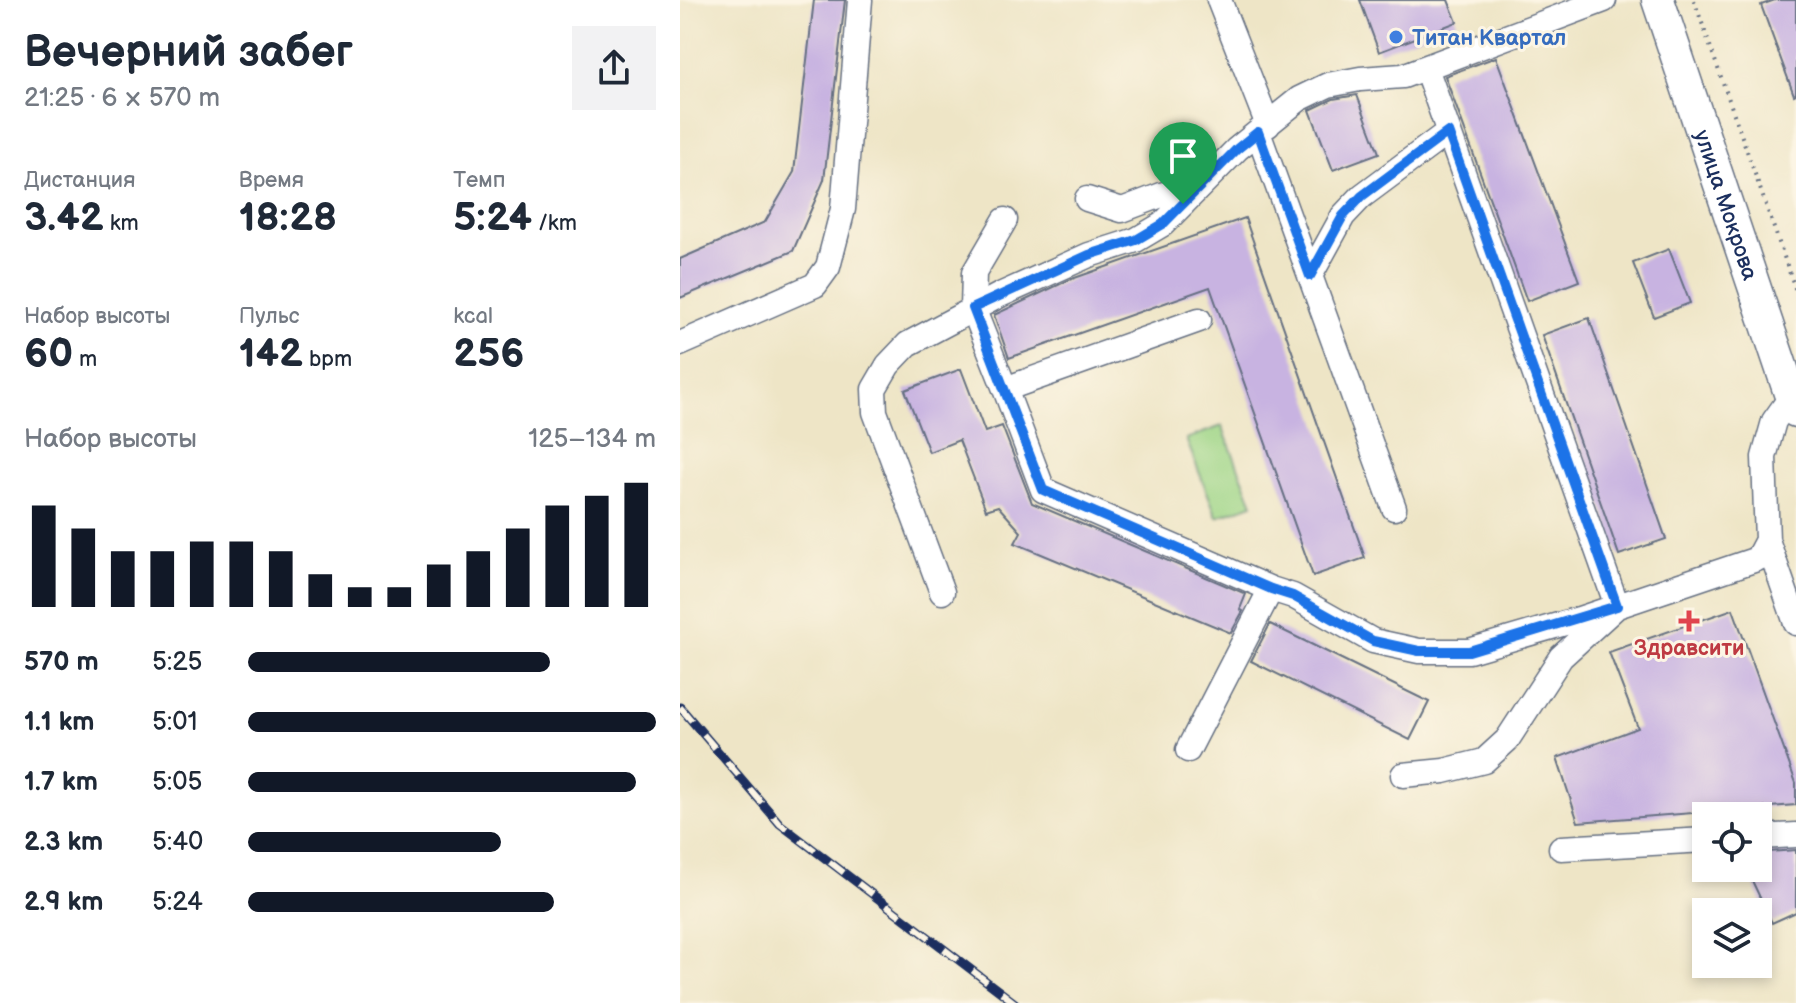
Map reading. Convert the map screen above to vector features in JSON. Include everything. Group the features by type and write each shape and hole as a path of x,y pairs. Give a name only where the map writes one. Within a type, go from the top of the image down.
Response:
{"main road":[{"name":"улица Мокрова","path":"1658,0 1794,404"}],"street":[{"path":"680,344 815,285 828,267 843,209 860,0"},
{"path":"1219,0 1310,276 1394,508"},
{"path":"942,592 875,412 874,389 888,365 908,344 973,308 1089,255 1136,240 1163,224 1237,149 1299,99 1328,85 1403,76 1604,0"},
{"path":"1426,68 1617,606"},
{"path":"1310,276 1343,216 1362,196 1448,132"},
{"path":"1087,199 1122,210 1164,194 1183,204"},
{"path":"1005,220 974,273 973,308 1043,490 1293,596 1373,641 1419,651 1469,651 1757,559 1767,540"},
{"path":"1005,389 1199,320"},
{"path":"1794,404 1774,421 1764,457 1767,540 1796,623"},
{"path":"1188,750 1271,589"},
{"path":"1403,775 1444,771 1484,761 1507,740 1561,657 1617,606"},
{"path":"1772,836 1796,835"},
{"path":"1561,848 1692,841"}],"path":[{"path":"1694,0 1796,291"}],"green space":[{"path":"1222,426 1253,504 1217,517 1186,439"}],"building":[{"path":"814,0 845,0 824,180 793,251 680,298 680,259 765,222 794,172"},
{"name":"Титан Квартал","path":"1360,0 1448,0 1457,22 1379,52"},
{"path":"1775,0 1796,0 1794,95 1761,5"},
{"path":"1496,57 1579,281 1527,301 1445,76"},
{"path":"1357,95 1379,153 1333,170 1310,110 1333,99"},
{"path":"1245,218 1365,558 1313,576 1210,287 1009,358 994,315 1069,280"},
{"path":"1669,249 1690,303 1654,317 1633,263"},
{"path":"1589,318 1666,539 1619,555 1542,335"},
{"path":"961,369 985,432 1002,426 1032,503 1246,594 1240,609 1243,611 1231,633 1015,543 1021,532 998,506 986,510 959,440 929,452 905,390"},
{"path":"1733,609 1796,783 1796,805 1772,807 1772,802 1692,802 1692,813 1578,822 1557,758 1638,728 1609,652"},
{"path":"1270,624 1429,702 1410,740 1251,661"},
{"path":"1796,850 1796,912 1772,923 1772,898 1760,898 1753,882 1772,882 1772,852"}],"railway":[{"path":"680,707 780,824 1015,1003"}],"place":[{"name":"Титан Квартал","path":"1396,37"},
{"name":"Здравсити","path":"1689,621"}],"route":[{"path":"1258,132 1310,276 1343,216 1362,196 1448,132 1617,606 1469,651 1419,651 1373,641 1293,596 1043,490 973,308 1089,255 1136,240 1163,224 1183,204 1258,132"}]}
